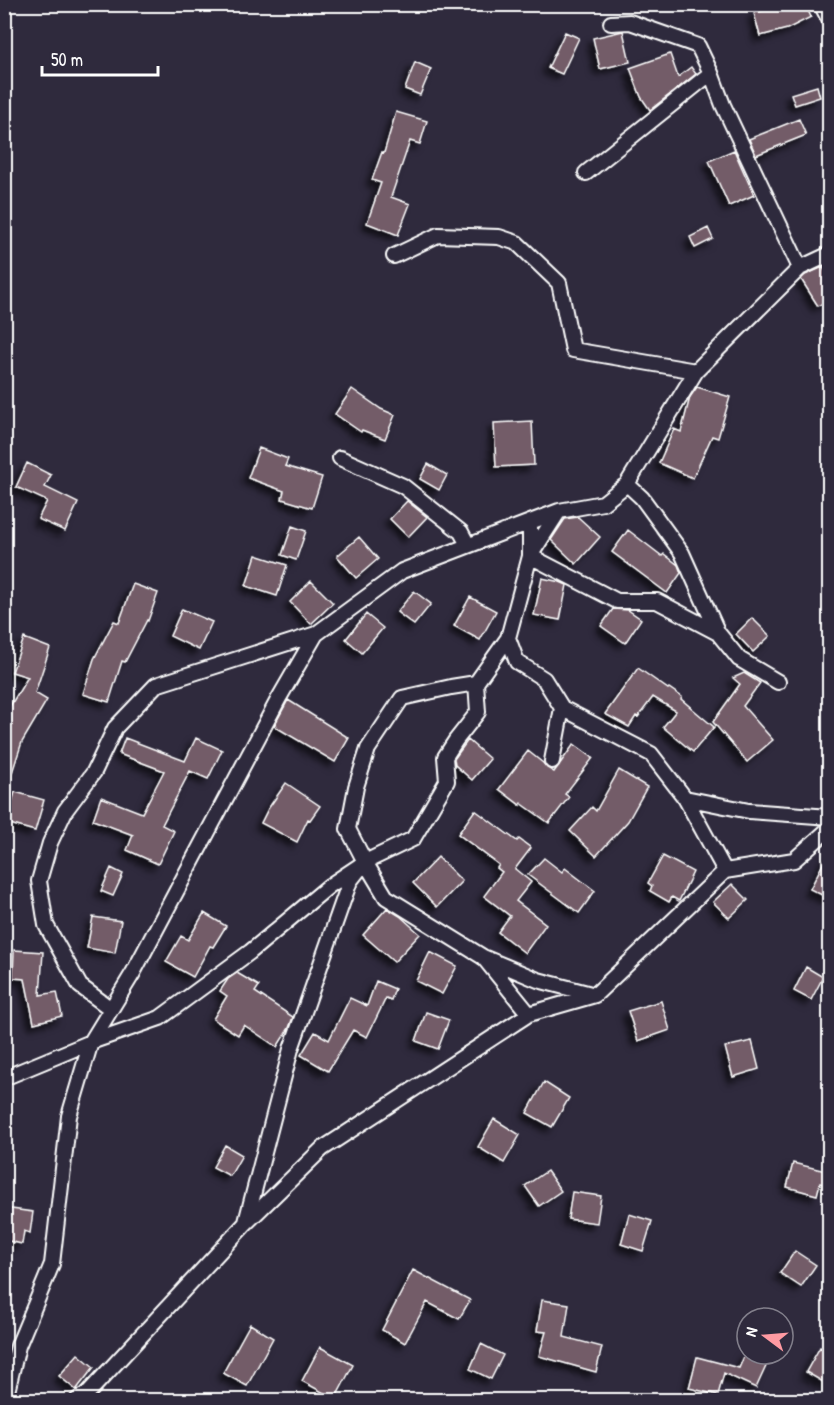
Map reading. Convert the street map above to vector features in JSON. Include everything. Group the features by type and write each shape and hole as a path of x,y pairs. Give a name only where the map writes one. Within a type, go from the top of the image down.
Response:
{"street":[{"path":"821,4 830,21"},
{"path":"610,23 630,22 698,46 723,105 800,268"},
{"path":"586,173 711,74"},
{"path":"394,256 438,235 499,237 517,243 559,282 573,350 696,371"},
{"path":"111,1009 80,986 46,925 39,881 50,843 65,811 94,771 115,728 156,685 316,634 402,571 559,511 603,502 627,484 696,371 800,268 830,254"},
{"path":"340,458 403,486 461,532 468,546"},
{"path":"627,484 642,498 682,553 718,633 740,659 778,682"},
{"path":"530,556 559,511"},
{"path":"4,1077 92,1041 160,1018 250,951 328,886 365,862 413,839 447,781 445,757 478,712 476,682 508,638 530,556 530,522"},
{"path":"530,556 617,601 657,601 718,633"},
{"path":"5,1401 18,1346 52,1264 69,1116 92,1041 133,973 279,698 316,634"},
{"path":"508,638 517,662 544,679 562,708 651,754 685,798 725,871"},
{"path":"476,682 402,698 368,749 356,787 348,829 386,897 483,957 538,980 595,995"},
{"path":"552,761 562,708"},
{"path":"685,798 749,811 830,817"},
{"path":"77,1401 88,1393 245,1224 322,1149 529,1014 595,995 725,871 794,860 830,828"},
{"path":"245,1224 291,1049 350,881 365,862"},
{"path":"483,957 529,1014"}],"building":[{"path":"789,4 805,4 811,17 787,29 760,36 754,13"},
{"path":"623,31 630,62 600,69 593,38"},
{"path":"565,32 579,38 562,74 548,68"},
{"path":"670,54 678,77 691,67 696,74 650,110 641,97 630,68"},
{"path":"415,62 431,69 420,95 405,89"},
{"path":"817,86 820,97 795,105 791,94"},
{"path":"396,112 427,121 420,144 410,141 391,197 410,204 398,235 367,223 381,183 372,180 382,152 384,153"},
{"path":"799,119 806,135 756,155 749,139"},
{"path":"734,150 754,195 729,206 709,161"},
{"path":"708,228 713,239 695,248 690,237"},
{"path":"823,267 825,271 830,269 830,299 818,306 801,279"},
{"path":"697,387 730,397 718,438 712,436 693,478 659,463 674,429 681,432 690,397"},
{"path":"352,389 381,409 395,415 385,439 362,430 361,432 335,414"},
{"path":"532,421 534,465 496,467 494,423"},
{"path":"259,448 288,459 285,466 322,477 312,508 282,499 284,491 248,478"},
{"path":"27,463 51,475 45,487 78,503 65,531 38,519 47,501 16,487"},
{"path":"428,464 447,475 439,490 420,479"},
{"path":"407,501 427,517 408,537 390,519"},
{"path":"578,517 600,537 576,564 551,540 565,519"},
{"path":"292,526 306,531 296,560 282,555"},
{"path":"628,530 662,556 664,554 678,565 681,573 667,593 612,552"},
{"path":"359,537 378,559 356,578 337,556"},
{"path":"256,555 287,565 277,596 246,586"},
{"path":"542,578 567,585 560,620 534,615"},
{"path":"311,581 333,603 311,624 290,602"},
{"path":"133,584 158,593 148,621 125,662 122,661 109,702 83,694 94,659 114,621 119,623"},
{"path":"414,591 431,604 414,625 397,612"},
{"path":"470,597 496,611 480,640 454,626"},
{"path":"182,609 212,622 199,650 170,636"},
{"path":"613,609 628,610 641,619 625,643 601,626"},
{"path":"366,614 383,628 362,653 346,639"},
{"path":"752,618 770,636 753,652 736,634"},
{"path":"24,638 50,648 35,693 47,700 22,742 7,788 4,788 4,716 28,677 12,672"},
{"path":"638,668 682,697 681,699 714,727 693,752 663,727 676,711 653,697 629,727 605,714"},
{"path":"744,673 760,683 743,706 773,740 747,762 713,722 740,684 733,678"},
{"path":"288,700 349,738 335,762 274,726"},
{"path":"125,738 185,761 196,738 222,750 208,779 190,771 162,825 174,831 158,864 127,850 133,835 93,820 101,797 142,813 164,771 119,754"},
{"path":"468,740 490,759 472,780 455,765 454,759"},
{"path":"574,744 593,758 565,794 569,797 549,823 499,789 528,751 554,772"},
{"path":"619,770 647,787 628,821 596,856 570,831 592,807 596,811"},
{"path":"286,783 320,806 310,820 308,819 297,842 261,823"},
{"path":"15,792 44,800 35,831 6,823"},
{"path":"475,810 517,841 519,839 531,848 515,869 531,882 516,901 546,924 525,953 498,932 510,916 484,896 502,872 497,868 499,865 458,834"},
{"path":"830,850 830,899 810,889"},
{"path":"663,856 693,872 679,901 672,897 669,902 650,891 652,886 648,883"},
{"path":"438,857 462,881 437,907 413,883"},
{"path":"544,858 562,872 565,868 595,891 579,913 528,875"},
{"path":"111,868 123,874 113,896 101,891"},
{"path":"732,884 748,900 729,918 713,902"},
{"path":"387,908 420,934 394,962 363,935"},
{"path":"204,913 226,926 213,947 210,946 193,977 166,962 181,936 188,940"},
{"path":"93,917 121,921 115,953 87,948"},
{"path":"14,950 43,952 40,995 57,992 62,1016 34,1023 25,979 13,978"},
{"path":"430,952 457,966 442,994 416,981"},
{"path":"806,967 823,977 811,1000 794,991"},
{"path":"237,973 259,986 255,992 293,1017 277,1047 244,1025 238,1035 213,1019 227,996 220,991 228,979"},
{"path":"376,981 395,989 391,1000 386,998 367,1037 353,1030 328,1071 301,1055 315,1032 329,1040 350,998 367,1006"},
{"path":"661,1001 670,1030 638,1041 628,1011"},
{"path":"426,1012 449,1020 438,1049 416,1041"},
{"path":"752,1041 759,1069 733,1077 725,1047"},
{"path":"544,1082 569,1098 552,1127 527,1113"},
{"path":"494,1119 520,1135 504,1163 478,1147"},
{"path":"225,1145 242,1155 230,1176 213,1167"},
{"path":"793,1163 830,1172 830,1186 820,1183 817,1195 787,1187"},
{"path":"547,1171 561,1191 539,1206 525,1186"},
{"path":"572,1192 601,1196 597,1223 568,1219"},
{"path":"4,1208 33,1212 30,1233 24,1231 22,1244 4,1240"},
{"path":"629,1214 652,1221 643,1251 621,1244"},
{"path":"795,1251 816,1265 801,1287 780,1273"},
{"path":"413,1270 470,1300 459,1319 427,1302 405,1343 382,1330"},
{"path":"542,1300 569,1304 564,1337 602,1347 596,1372 539,1356 546,1332 537,1331"},
{"path":"250,1324 273,1338 247,1386 223,1373"},
{"path":"481,1344 503,1355 491,1379 470,1369"},
{"path":"320,1347 353,1365 335,1399 302,1381"},
{"path":"820,1347 830,1353 830,1386 806,1372"},
{"path":"78,1354 94,1367 76,1390 59,1376"},
{"path":"697,1357 739,1368 740,1366 766,1366 756,1388 724,1373 718,1395 689,1388"}]}
